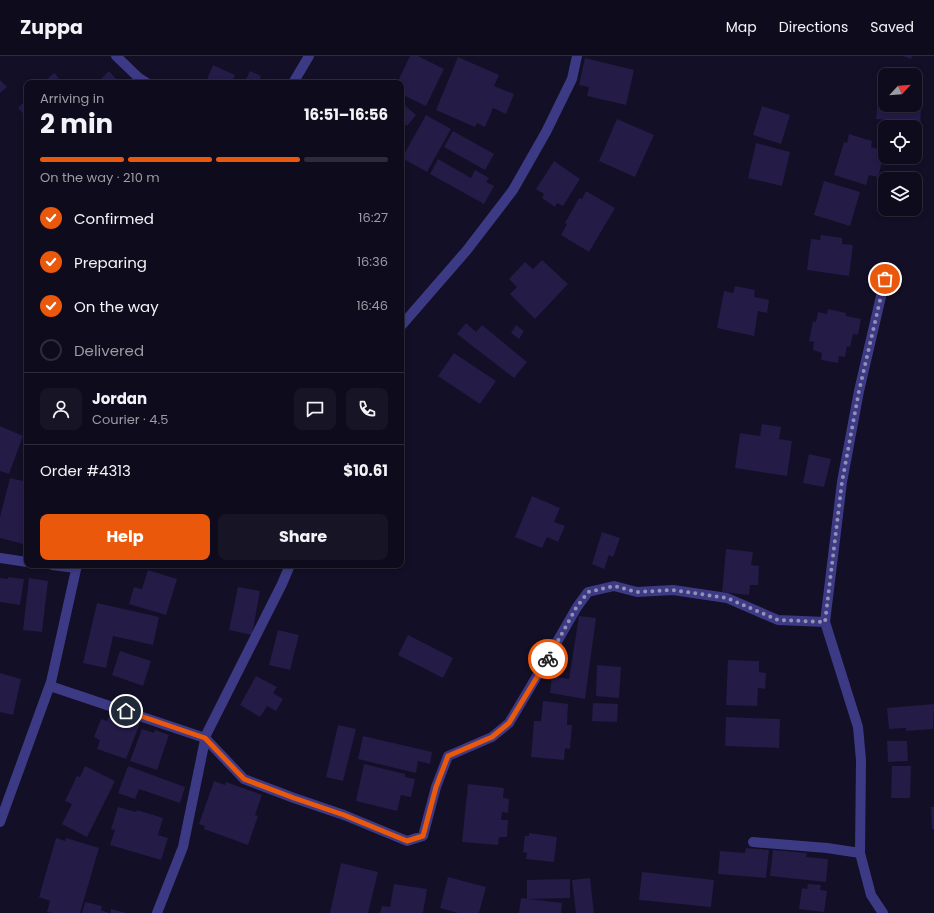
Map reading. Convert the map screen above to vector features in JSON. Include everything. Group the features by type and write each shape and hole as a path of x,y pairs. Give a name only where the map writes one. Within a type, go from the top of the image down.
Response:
{"street":[{"path":"116,56 143,80"},
{"path":"295,80 309,56"},
{"path":"404,323 467,250 513,190 546,132 572,79 577,56"},
{"path":"883,913 871,895 860,853 861,760 858,727 825,622 842,482 859,391 885,279"},
{"path":"0,558 24,562"},
{"path":"0,822 50,686 77,568"},
{"path":"157,913 183,848 206,738 289,568"},
{"path":"50,686 206,738 244,779 344,815 407,841 423,836 436,787 448,756 492,737 509,723 576,608 588,592 614,586 637,592 673,590 727,598 778,620 825,622"},
{"path":"753,842 827,848 860,853"}],"building":[{"path":"410,56 418,56 444,69 426,106 404,95 404,80 398,80"},
{"path":"903,56 912,56 911,59"},
{"path":"458,57 499,75 494,86 514,94 506,114 493,108 485,127 477,123 475,127 436,110"},
{"path":"585,58 634,70 626,105 587,96 589,87 579,85"},
{"path":"213,65 235,75 233,80 207,80"},
{"path":"109,71 117,80 100,80"},
{"path":"250,71 261,76 259,80 246,80"},
{"path":"54,73 60,80 46,80"},
{"path":"0,80 7,87 0,93"},
{"path":"878,98 878,112 921,112 920,120 876,119"},
{"path":"24,102 24,115 18,108"},
{"path":"404,105 416,115 407,126 404,124"},
{"path":"762,106 790,115 781,144 753,135"},
{"path":"426,115 451,129 427,172 404,159 404,154"},
{"path":"617,119 654,135 635,177 599,161"},
{"path":"453,131 494,154 485,170 444,147"},
{"path":"849,134 872,141 871,147 878,149 878,164 882,164 879,172 878,172 878,177 869,175 866,185 834,175 844,142 847,143"},
{"path":"756,143 790,152 782,186 748,178"},
{"path":"438,159 471,178 475,170 489,178 486,182 494,186 484,204 430,174"},
{"path":"554,161 580,179 563,206 557,203 555,207 542,198 544,194 536,189"},
{"path":"824,181 860,192 850,226 814,215"},
{"path":"586,191 615,208 589,252 561,235 567,224 565,223 579,198 582,199"},
{"path":"821,235 842,238 842,244 853,245 849,276 807,270 811,239 820,240"},
{"path":"542,260 568,284 535,319 510,294 517,287 509,279 525,262 533,269"},
{"path":"735,286 755,290 754,297 769,300 767,313 758,311 754,336 717,328 724,291 733,293"},
{"path":"828,309 846,313 846,316 861,319 858,335 853,334 850,347 847,346 845,357 839,356 838,363 821,360 822,353 813,350 814,342 809,341 813,321 816,322 818,312 827,314"},
{"path":"466,323 476,332 482,325 527,362 514,378 457,334"},
{"path":"516,325 524,331 519,339 511,333"},
{"path":"454,353 496,381 480,404 438,376"},
{"path":"762,424 781,427 779,439 792,441 787,476 735,468 740,433 760,436"},
{"path":"0,426 23,436 9,474 0,471"},
{"path":"809,454 831,459 824,487 803,483"},
{"path":"10,478 24,481 24,544 0,538 0,517"},
{"path":"532,496 560,508 554,522 565,526 558,542 547,537 542,548 515,537"},
{"path":"602,532 620,538 613,557 609,555 604,569 592,564"},
{"path":"726,549 753,552 751,565 759,566 758,585 750,585 749,595 722,592"},
{"path":"148,570 177,579 166,615 129,604 134,587 142,589"},
{"path":"8,577 24,579 20,605 0,602 0,578 8,579"},
{"path":"29,578 48,581 42,632 23,630"},
{"path":"238,587 260,591 252,635 229,630"},
{"path":"97,603 159,617 153,645 113,636 106,668 83,663"},
{"path":"579,616 596,618 585,699 550,693 552,676 569,679"},
{"path":"278,630 299,635 290,670 269,665"},
{"path":"408,635 453,658 443,678 398,655"},
{"path":"120,651 151,661 143,686 112,675"},
{"path":"728,660 759,661 759,672 766,673 765,689 758,688 757,706 726,705"},
{"path":"597,665 621,667 619,698 596,696"},
{"path":"0,673 21,679 13,715 0,712"},
{"path":"256,676 277,687 273,693 283,699 276,711 267,706 260,717 240,705"},
{"path":"543,701 568,704 567,725 572,725 570,749 565,748 564,760 531,757 534,721 541,721"},
{"path":"593,703 618,704 617,722 592,721"},
{"path":"934,704 933,729 906,731 906,728 889,729 887,708"},
{"path":"111,712 140,723 126,759 97,749 100,740 94,737 101,719 107,721"},
{"path":"726,717 780,719 779,748 725,746"},
{"path":"338,725 356,729 343,781 326,777"},
{"path":"142,729 154,733 155,730 169,735 157,770 130,761"},
{"path":"363,736 432,752 430,764 418,761 416,773 358,759"},
{"path":"887,741 907,741 908,761 888,762"},
{"path":"364,764 405,774 405,777 415,779 411,797 401,795 397,811 356,801"},
{"path":"85,766 115,781 87,837 62,824 72,804 65,801 77,776 80,777"},
{"path":"128,766 185,787 180,803 139,789 135,799 118,793"},
{"path":"892,766 911,766 910,798 891,798"},
{"path":"214,781 225,785 226,782 262,795 255,815 258,816 248,845 204,829 205,826 199,824"},
{"path":"468,784 504,788 503,798 509,799 508,813 502,812 501,820 508,820 507,837 499,837 498,845 462,842"},
{"path":"118,807 136,812 137,810 163,818 158,835 168,838 161,860 110,845 115,830 111,829"},
{"path":"931,807 934,807 934,829 932,829"},
{"path":"529,833 557,837 554,862 526,859 527,853 523,852 525,836 529,836"},
{"path":"56,838 65,841 66,838 99,848 80,913 47,912 50,901 39,897"},
{"path":"746,848 769,850 766,878 718,874 720,851 745,853"},
{"path":"773,850 807,853 806,857 828,859 826,882 770,876"},
{"path":"341,863 378,872 368,913 330,913"},
{"path":"642,872 714,880 711,907 639,900"},
{"path":"448,877 486,887 479,913 458,913 440,908"},
{"path":"590,878 594,913 576,913 572,880"},
{"path":"570,879 570,898 527,899 527,880"},
{"path":"394,884 427,889 423,913 380,913 382,906 390,907"},
{"path":"808,884 821,885 820,890 827,891 824,912 799,909 802,888 807,889"},
{"path":"521,898 562,903 561,913 519,913"},
{"path":"85,902 102,906 101,910 109,913 82,913"},
{"path":"111,909 126,913 110,913"}],"way so far":[{"path":"548,659 576,608 588,592 614,586 637,592 673,590 727,598 778,620 825,622 842,482 859,391 885,279"}],"route":[{"path":"126,711 205,738 244,779 344,815 407,841 423,836 436,787 448,756 492,737 509,723 548,659"}]}
